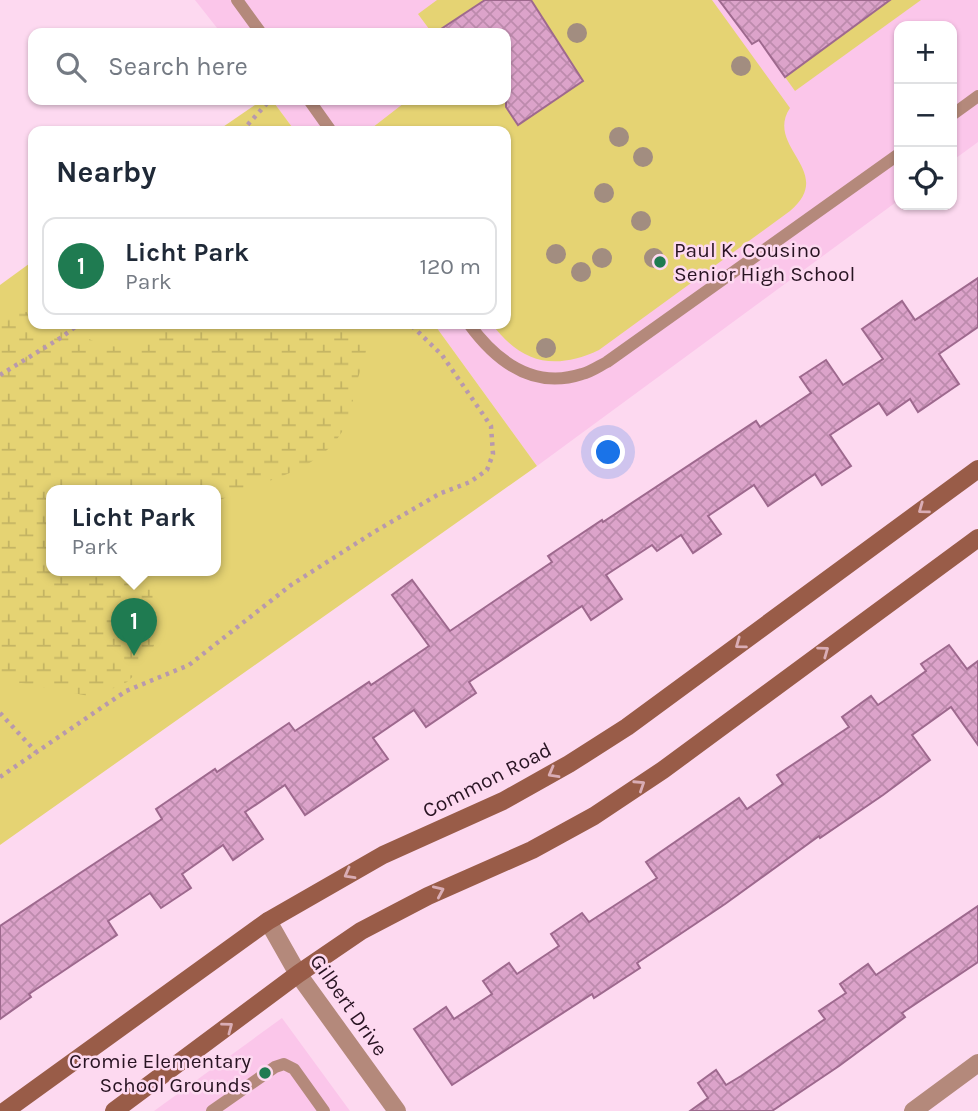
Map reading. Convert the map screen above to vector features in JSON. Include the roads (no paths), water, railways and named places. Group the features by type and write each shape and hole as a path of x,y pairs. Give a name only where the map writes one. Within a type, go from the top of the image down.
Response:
{"street":[{"name":"Common Road","path":"5,1111 268,921 383,855 503,801 604,742 978,469"},
{"path":"114,1111 361,930 428,896 532,850 594,816 663,771 978,538"},
{"name":"Gilbert Drive","path":"268,921 299,974 397,1111"},
{"path":"913,1111 978,1063"}],"lane":[{"path":"237,0 257,28"},
{"path":"957,112 978,96"},
{"path":"313,105 327,126"},
{"path":"473,329 489,350 527,375 553,379 582,374 607,362 894,157"},
{"path":"212,1111 275,1067 284,1064 294,1069 324,1111"}],"place":[{"name":"Paul K. Cousino Senior High School","path":"660,262"},
{"name":"Licht Park","path":"134,656"},
{"name":"Cromie Elementary School Grounds","path":"265,1073"}]}
